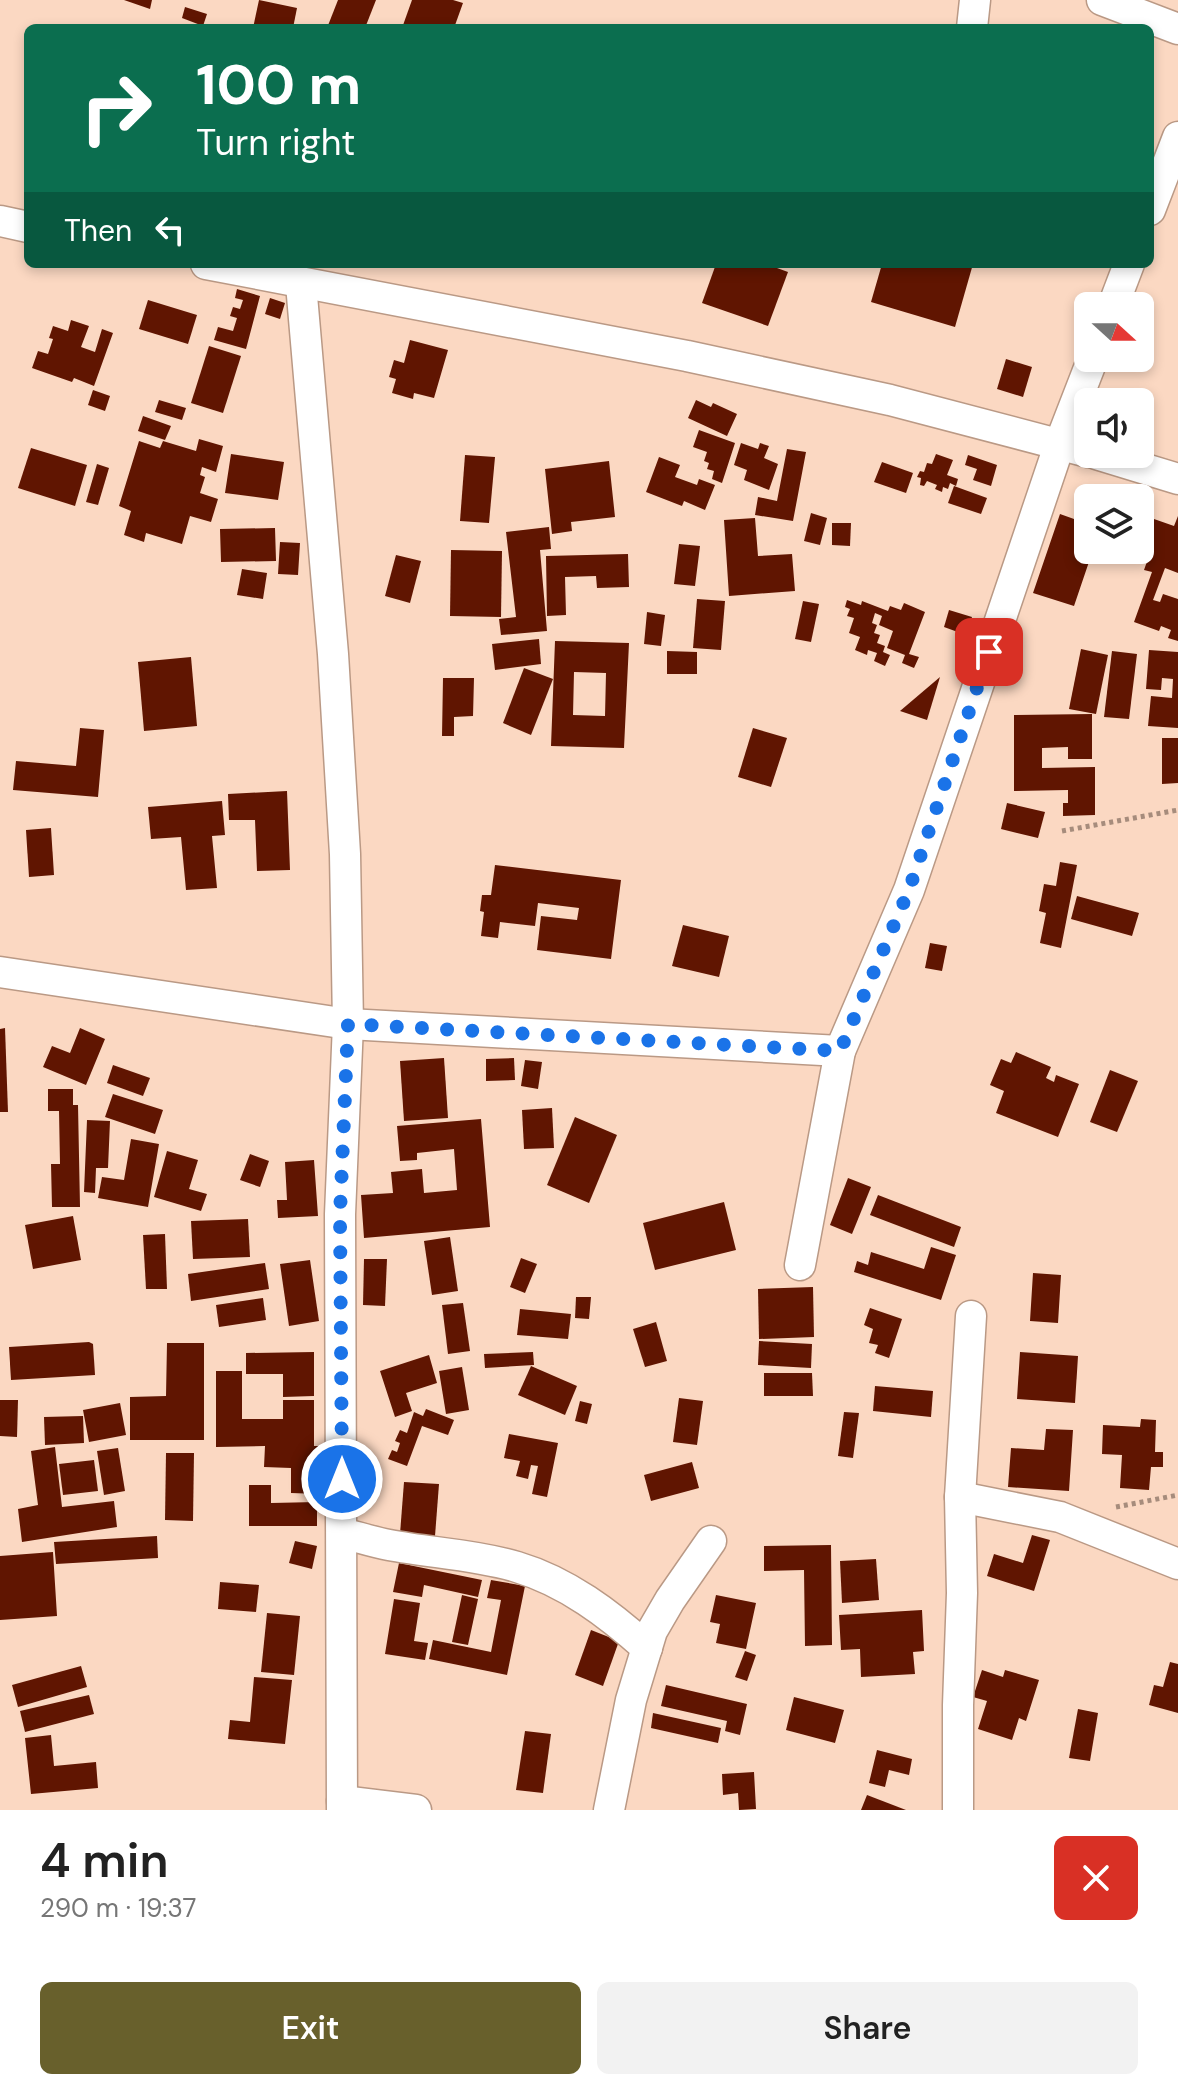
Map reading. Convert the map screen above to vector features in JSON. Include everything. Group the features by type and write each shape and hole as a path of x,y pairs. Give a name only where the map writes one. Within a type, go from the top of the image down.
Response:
{"street":[{"path":"972,24 975,0"},
{"path":"1102,0 1178,29"},
{"path":"1154,200 1178,137"},
{"path":"0,221 24,226"},
{"path":"225,268 687,356 890,400 1074,447 909,890 840,1051 800,1265"},
{"path":"1118,292 1127,268"},
{"path":"301,284 333,654 345,854 348,1024 340,1214 342,1805 416,1810"},
{"path":"1142,468 1178,479"},
{"path":"0,972 348,1024 840,1051"},
{"path":"958,1810 962,1593 960,1497 971,1316"},
{"path":"960,1497 1060,1517 1178,1564"},
{"path":"342,1533 387,1545 517,1567 546,1578 587,1600 647,1648"},
{"path":"609,1810 631,1700 652,1631 711,1541"}],"path":[{"path":"1062,831 1178,810"}],"building":[{"path":"124,0 152,0 150,9"},
{"path":"259,0 297,8 294,24 254,24"},
{"path":"338,0 376,0 367,24 329,24"},
{"path":"412,0 453,0 463,3 455,24 403,24"},
{"path":"185,7 207,14 204,24 182,18"},
{"path":"715,268 777,268 788,272 768,326 702,303"},
{"path":"881,268 972,268 955,327 871,302"},
{"path":"237,289 260,296 246,349 214,340 218,327 233,331 237,318 230,316 233,307 240,309 243,300 235,298"},
{"path":"270,298 285,303 280,319 265,314"},
{"path":"148,300 197,315 188,344 139,329"},
{"path":"71,320 89,326 81,347 95,352 102,329 113,333 94,386 32,368 38,351 48,354 53,326 68,331"},
{"path":"410,340 448,350 434,398 414,393 413,399 392,393 396,379 389,377 394,360 404,363"},
{"path":"209,346 241,356 223,413 191,403"},
{"path":"1006,359 1032,367 1023,397 997,389"},
{"path":"93,390 110,396 105,411 88,405"},
{"path":"159,400 186,408 182,420 155,412"},
{"path":"696,400 711,407 713,403 737,414 727,436 688,418"},
{"path":"143,416 171,426 165,440 138,431"},
{"path":"699,430 735,443 722,483 712,479 714,471 707,469 709,463 704,461 707,452 693,447"},
{"path":"199,439 223,446 216,472 202,467 200,475 205,477 200,493 218,499 211,522 190,516 182,544 146,533 144,542 124,535 131,511 119,506 139,441 160,448 163,441 196,451"},
{"path":"741,443 758,449 760,443 769,446 764,458 778,464 769,490 744,480 747,470 734,465"},
{"path":"31,448 87,465 75,506 18,488"},
{"path":"787,449 806,452 793,521 755,515 758,497 777,501"},
{"path":"231,454 284,462 278,500 225,493"},
{"path":"936,454 953,460 947,475 958,479 956,486 950,483 948,489 943,487 942,492 935,489 937,485 927,481 924,486 920,485 921,478 917,477 920,471 924,472 927,463 932,464"},
{"path":"465,455 495,457 489,523 460,521"},
{"path":"968,455 997,465 991,486 973,480 977,469 965,465"},
{"path":"659,457 680,465 675,477 697,485 699,479 715,485 705,510 684,501 682,506 646,492"},
{"path":"609,461 615,517 571,522 572,531 552,534 545,469"},
{"path":"882,462 913,473 906,493 874,482"},
{"path":"97,464 109,468 98,505 86,502"},
{"path":"954,486 987,498 981,514 948,503"},
{"path":"811,513 827,518 820,545 804,541"},
{"path":"1060,514 1074,519 1074,564 1088,564 1074,606 1033,593"},
{"path":"1178,516 1178,573 1165,568 1153,600 1160,602 1163,594 1178,599 1178,641 1168,638 1171,630 1161,626 1159,631 1134,622 1152,572 1144,570 1146,564 1154,564 1154,519 1174,526"},
{"path":"755,518 758,556 792,554 795,591 729,596 724,520"},
{"path":"832,523 851,523 850,546 832,545"},
{"path":"549,527 551,549 540,550 547,631 501,635 499,619 516,617 506,532"},
{"path":"275,528 276,561 221,562 220,529"},
{"path":"280,542 300,543 298,575 278,574"},
{"path":"679,544 700,546 695,586 674,584"},
{"path":"451,550 502,551 501,617 450,616"},
{"path":"628,554 629,587 597,588 596,576 565,577 566,615 547,616 546,556"},
{"path":"396,555 421,561 410,603 385,596"},
{"path":"242,569 267,573 263,599 237,595"},
{"path":"697,599 725,601 721,650 693,648"},
{"path":"847,600 861,605 862,601 888,611 890,606 901,610 904,603 925,612 909,654 919,657 914,668 902,663 905,655 887,648 893,631 879,625 882,616 875,613 872,623 877,625 874,633 880,635 877,643 885,646 883,652 890,655 885,666 874,661 877,653 868,650 867,655 855,650 860,637 849,633 854,618 847,616 850,609 845,607"},
{"path":"803,601 819,604 811,642 795,639"},
{"path":"949,610 972,617 966,635 944,627"},
{"path":"647,612 665,615 661,646 644,644"},
{"path":"539,639 541,664 495,670 492,644"},
{"path":"555,641 629,643 624,748 551,746","holes":["574,672 606,673 605,716 573,715"]},
{"path":"1081,649 1108,655 1096,714 1069,709"},
{"path":"1149,650 1178,652 1178,728 1148,726 1151,696 1172,698 1173,679 1162,678 1161,690 1146,689"},
{"path":"667,651 697,652 697,674 667,674"},
{"path":"1112,651 1137,654 1129,719 1104,717"},
{"path":"191,657 197,726 144,731 138,662"},
{"path":"524,668 553,679 531,735 503,723"},
{"path":"940,677 927,720 900,711"},
{"path":"443,678 474,678 473,716 454,717 454,736 442,736"},
{"path":"1092,714 1092,759 1068,759 1068,747 1042,748 1042,768 1095,767 1095,815 1063,816 1063,803 1068,803 1068,790 1014,791 1014,715"},
{"path":"80,728 104,730 98,797 13,790 16,761 76,766"},
{"path":"753,728 787,738 771,787 738,777"},
{"path":"1162,738 1178,738 1178,783 1162,784"},
{"path":"287,791 290,870 257,871 255,820 229,820 228,794"},
{"path":"222,801 225,835 212,836 217,888 186,890 181,837 151,839 148,807"},
{"path":"1007,803 1045,812 1038,838 1001,829"},
{"path":"51,828 54,875 29,877 26,830"},
{"path":"1060,862 1077,865 1061,948 1040,943 1046,913 1039,911 1044,884 1056,886"},
{"path":"495,865 621,880 611,959 537,950 541,916 577,920 579,908 538,903 535,926 500,922 498,938 481,936 484,912 480,911 482,895 491,895"},
{"path":"1077,896 1139,913 1132,936 1071,919"},
{"path":"683,925 729,936 719,977 672,966"},
{"path":"930,943 947,946 942,971 925,968"},
{"path":"5,1028 8,1112 0,1112 0,1029"},
{"path":"80,1028 105,1039 86,1085 43,1067 52,1046 70,1053"},
{"path":"1016,1052 1051,1067 1046,1078 1054,1082 1056,1075 1079,1084 1058,1137 996,1113 1004,1091 990,1085 1001,1059 1011,1063"},
{"path":"444,1058 448,1118 404,1121 400,1061"},
{"path":"514,1058 515,1080 486,1081 486,1059"},
{"path":"525,1060 542,1062 538,1089 521,1086"},
{"path":"113,1065 150,1078 143,1096 107,1083"},
{"path":"1110,1070 1138,1081 1117,1132 1090,1122"},
{"path":"48,1089 73,1089 73,1105 78,1105 80,1207 52,1207 51,1164 60,1164 59,1111 48,1111"},
{"path":"113,1094 163,1110 155,1134 105,1117"},
{"path":"552,1108 554,1148 524,1149 522,1110"},
{"path":"575,1117 617,1135 589,1203 547,1185"},
{"path":"481,1119 490,1227 364,1238 361,1195 393,1193 391,1172 422,1169 424,1193 457,1190 454,1149 417,1153 417,1160 400,1161 397,1126"},
{"path":"87,1120 110,1121 108,1168 96,1168 95,1193 84,1192"},
{"path":"131,1139 159,1144 148,1207 98,1198 102,1177 124,1180"},
{"path":"167,1151 198,1160 189,1189 207,1194 201,1211 154,1197"},
{"path":"250,1154 269,1161 260,1187 240,1180"},
{"path":"314,1160 318,1216 278,1218 277,1200 287,1200 285,1162"},
{"path":"848,1178 871,1187 852,1234 830,1225"},
{"path":"878,1195 961,1227 954,1247 870,1215"},
{"path":"724,1202 736,1250 655,1270 643,1223"},
{"path":"73,1216 81,1260 33,1269 25,1225"},
{"path":"248,1219 250,1257 193,1259 191,1221"},
{"path":"165,1234 167,1289 146,1289 143,1235"},
{"path":"450,1237 458,1291 432,1295 424,1241"},
{"path":"931,1247 956,1255 941,1300 854,1272 857,1261 868,1265 871,1252 924,1269"},
{"path":"521,1258 537,1264 525,1293 510,1287"},
{"path":"364,1259 387,1259 385,1306 363,1305"},
{"path":"310,1260 319,1321 289,1326 280,1264"},
{"path":"265,1263 269,1289 191,1301 188,1274"},
{"path":"1033,1273 1061,1275 1058,1323 1030,1321"},
{"path":"813,1287 814,1337 759,1339 758,1289"},
{"path":"576,1297 591,1297 589,1319 575,1318"},
{"path":"263,1298 266,1320 219,1327 216,1305"},
{"path":"463,1303 470,1351 448,1354 442,1305"},
{"path":"870,1308 902,1319 889,1358 875,1353 878,1345 869,1343 873,1329 864,1325"},
{"path":"520,1309 571,1314 568,1339 517,1335"},
{"path":"656,1322 667,1361 645,1367 633,1329"},
{"path":"759,1341 812,1344 811,1368 758,1365"},
{"path":"167,1343 204,1343 204,1440 130,1440 130,1397 166,1396"},
{"path":"93,1344 95,1375 11,1380 9,1347"},
{"path":"314,1352 314,1396 283,1397 283,1374 246,1374 246,1353"},
{"path":"533,1352 534,1365 485,1368 484,1354"},
{"path":"1020,1352 1078,1356 1075,1403 1017,1399"},
{"path":"429,1355 437,1383 406,1393 412,1411 395,1417 380,1371"},
{"path":"531,1366 577,1386 565,1415 518,1395"},
{"path":"462,1367 469,1410 446,1414 439,1371"},
{"path":"216,1371 242,1371 242,1419 283,1419 283,1400 314,1400 314,1446 320,1446 320,1494 291,1493 291,1468 264,1467 265,1446 216,1447"},
{"path":"764,1373 812,1373 813,1396 764,1396"},
{"path":"875,1386 933,1391 931,1417 873,1411"},
{"path":"679,1398 703,1401 697,1445 673,1442"},
{"path":"0,1400 18,1400 17,1437 0,1436"},
{"path":"580,1401 592,1404 587,1424 575,1421"},
{"path":"120,1403 126,1435 89,1442 83,1410"},
{"path":"426,1409 454,1420 448,1435 422,1426 407,1466 388,1459 392,1450 397,1452 400,1443 395,1441 400,1430 407,1433 414,1412 423,1416"},
{"path":"844,1412 859,1413 853,1458 838,1456"},
{"path":"83,1416 84,1443 45,1445 44,1417"},
{"path":"1141,1419 1156,1420 1155,1452 1163,1452 1163,1467 1151,1467 1149,1490 1120,1488 1122,1455 1102,1454 1103,1425 1140,1427"},
{"path":"1046,1429 1073,1430 1069,1491 1008,1487 1011,1448 1044,1450"},
{"path":"509,1434 558,1443 547,1497 532,1494 538,1466 531,1465 528,1479 516,1476 520,1461 504,1458"},
{"path":"55,1447 62,1507 114,1501 117,1527 22,1542 18,1509 38,1505 31,1451"},
{"path":"118,1448 125,1491 104,1495 97,1451"},
{"path":"166,1453 194,1453 193,1521 165,1520"},
{"path":"94,1460 98,1491 63,1495 59,1464"},
{"path":"692,1462 699,1488 651,1501 644,1475"},
{"path":"404,1482 439,1484 435,1536 400,1534"},
{"path":"249,1485 271,1485 271,1503 317,1502 317,1526 249,1526"},
{"path":"1032,1535 1050,1540 1034,1591 987,1576 994,1554 1023,1563"},
{"path":"157,1536 158,1558 56,1564 54,1542"},
{"path":"295,1541 317,1546 312,1569 289,1563"},
{"path":"831,1545 832,1645 805,1646 804,1570 764,1571 764,1546"},
{"path":"53,1552 57,1616 0,1620 0,1556"},
{"path":"876,1559 879,1600 842,1603 840,1561"},
{"path":"399,1563 482,1580 478,1597 424,1585 422,1597 393,1592"},
{"path":"491,1580 525,1586 507,1675 429,1659 433,1640 491,1652 501,1600 487,1598"},
{"path":"220,1582 259,1585 256,1612 218,1609"},
{"path":"462,1595 478,1599 468,1645 452,1642"},
{"path":"716,1595 756,1603 746,1649 716,1643 720,1624 710,1622"},
{"path":"394,1599 420,1603 414,1641 428,1643 425,1660 385,1654"},
{"path":"922,1610 924,1651 913,1652 915,1674 861,1677 860,1649 841,1650 839,1615"},
{"path":"267,1613 300,1616 294,1675 261,1672"},
{"path":"591,1630 619,1641 603,1686 575,1675"},
{"path":"745,1651 756,1655 747,1681 735,1677"},
{"path":"1170,1662 1178,1664 1178,1713 1149,1705 1154,1685 1163,1687"},
{"path":"81,1666 87,1687 18,1707 12,1685"},
{"path":"982,1670 1003,1677 1005,1670 1039,1680 1026,1721 1019,1718 1012,1740 978,1729 987,1701 973,1697"},
{"path":"254,1677 292,1680 285,1744 228,1739 230,1720 250,1722"},
{"path":"666,1685 747,1704 740,1735 725,1731 727,1721 661,1706"},
{"path":"89,1695 94,1714 25,1732 20,1711"},
{"path":"794,1697 844,1710 835,1743 786,1730"},
{"path":"1078,1709 1098,1713 1090,1761 1069,1758"},
{"path":"653,1713 721,1728 718,1743 651,1728"},
{"path":"525,1731 551,1734 543,1793 516,1790"},
{"path":"51,1735 54,1766 96,1762 98,1788 31,1794 25,1738"},
{"path":"877,1750 912,1759 909,1775 889,1770 885,1787 869,1783"},
{"path":"754,1772 756,1809 739,1810 738,1793 723,1795 722,1774"},
{"path":"867,1795 906,1810 861,1810"}],"route":[{"path":"342,1479 340,1214 348,1024 840,1051 909,890 989,652"}]}
